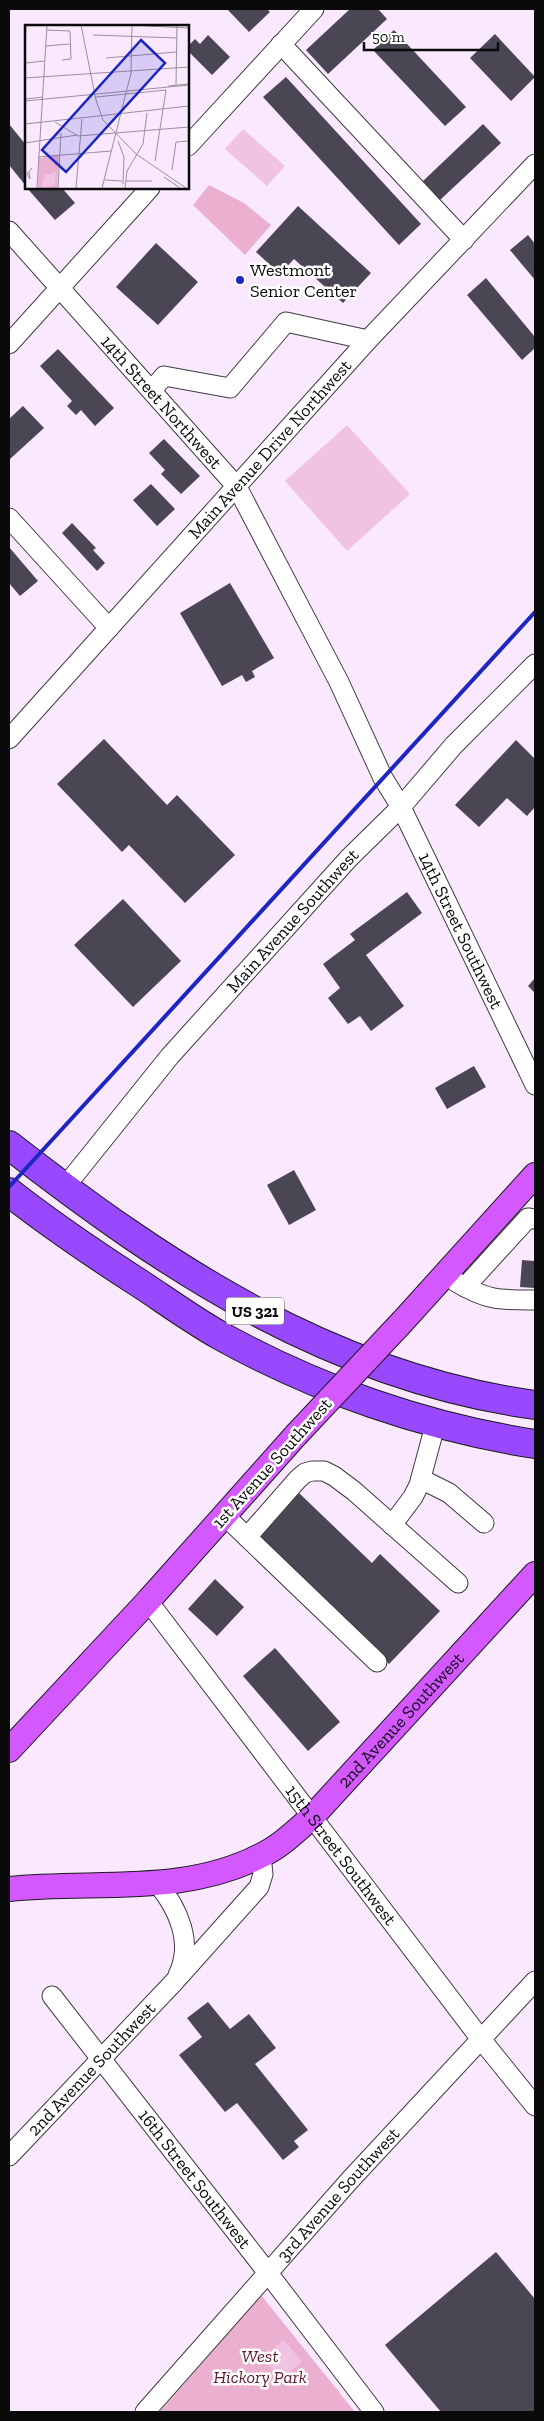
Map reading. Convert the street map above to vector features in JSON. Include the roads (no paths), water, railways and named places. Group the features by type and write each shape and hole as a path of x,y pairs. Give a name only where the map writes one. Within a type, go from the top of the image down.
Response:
{"highway":[{"name":"US 321","path":"9,1145 111,1222 242,1305 331,1348 419,1381 506,1401 535,1405"},
{"name":"US 321","path":"9,1192 87,1250 218,1334 306,1378 399,1412 489,1437 535,1444"}],"main road":[{"name":"1st Avenue Southwest","path":"9,1750 148,1601 296,1435 535,1175"},
{"name":"2nd Avenue Southwest","path":"9,1889 157,1883 193,1879 228,1870 261,1856 282,1843 312,1817 535,1574"}],"street":[{"path":"189,145 314,9"},
{"path":"281,44 464,240"},
{"name":"Main Avenue Drive Northwest","path":"9,739 368,340 535,164"},
{"path":"9,344 149,189"},
{"name":"14th Street Northwest","path":"9,231 237,487 339,682 383,778"},
{"path":"152,390 164,376 230,388 286,322 368,340"},
{"path":"9,518 109,628"},
{"name":"Main Avenue Southwest","path":"64,1188 170,1056 349,858 401,808 454,745 535,664"},
{"name":"14th Street Southwest","path":"383,778 401,808 535,1085"},
{"path":"465,1287 532,1219 510,1202"},
{"path":"444,1274 465,1287 496,1300 535,1300"},
{"path":"392,1525 413,1497 421,1479 436,1422"},
{"path":"247,1537 298,1479 312,1471 324,1472 334,1476 458,1583"},
{"path":"421,1479 449,1493 484,1523"},
{"path":"224,1515 377,1662"},
{"name":"15th Street Southwest","path":"148,1601 480,2038 535,2106"},
{"name":"2nd Avenue Southwest","path":"9,2156 174,1982 259,1887 263,1874 261,1856"},
{"name":"2nd Avenue Southwest","path":"157,1883 168,1896 180,1920 184,1937 185,1958 174,1982"},
{"name":"3rd Avenue Southwest","path":"145,2412 480,2038 535,1981"},
{"name":"16th Street Southwest","path":"52,1996 268,2273 371,2411"}],"railway":[{"path":"9,1187 535,612"}],"place":[{"name":"Westmont Senior Center","path":"240,280"}],"park label":[{"name":"West Hickory Park","path":"260,2366"}]}
